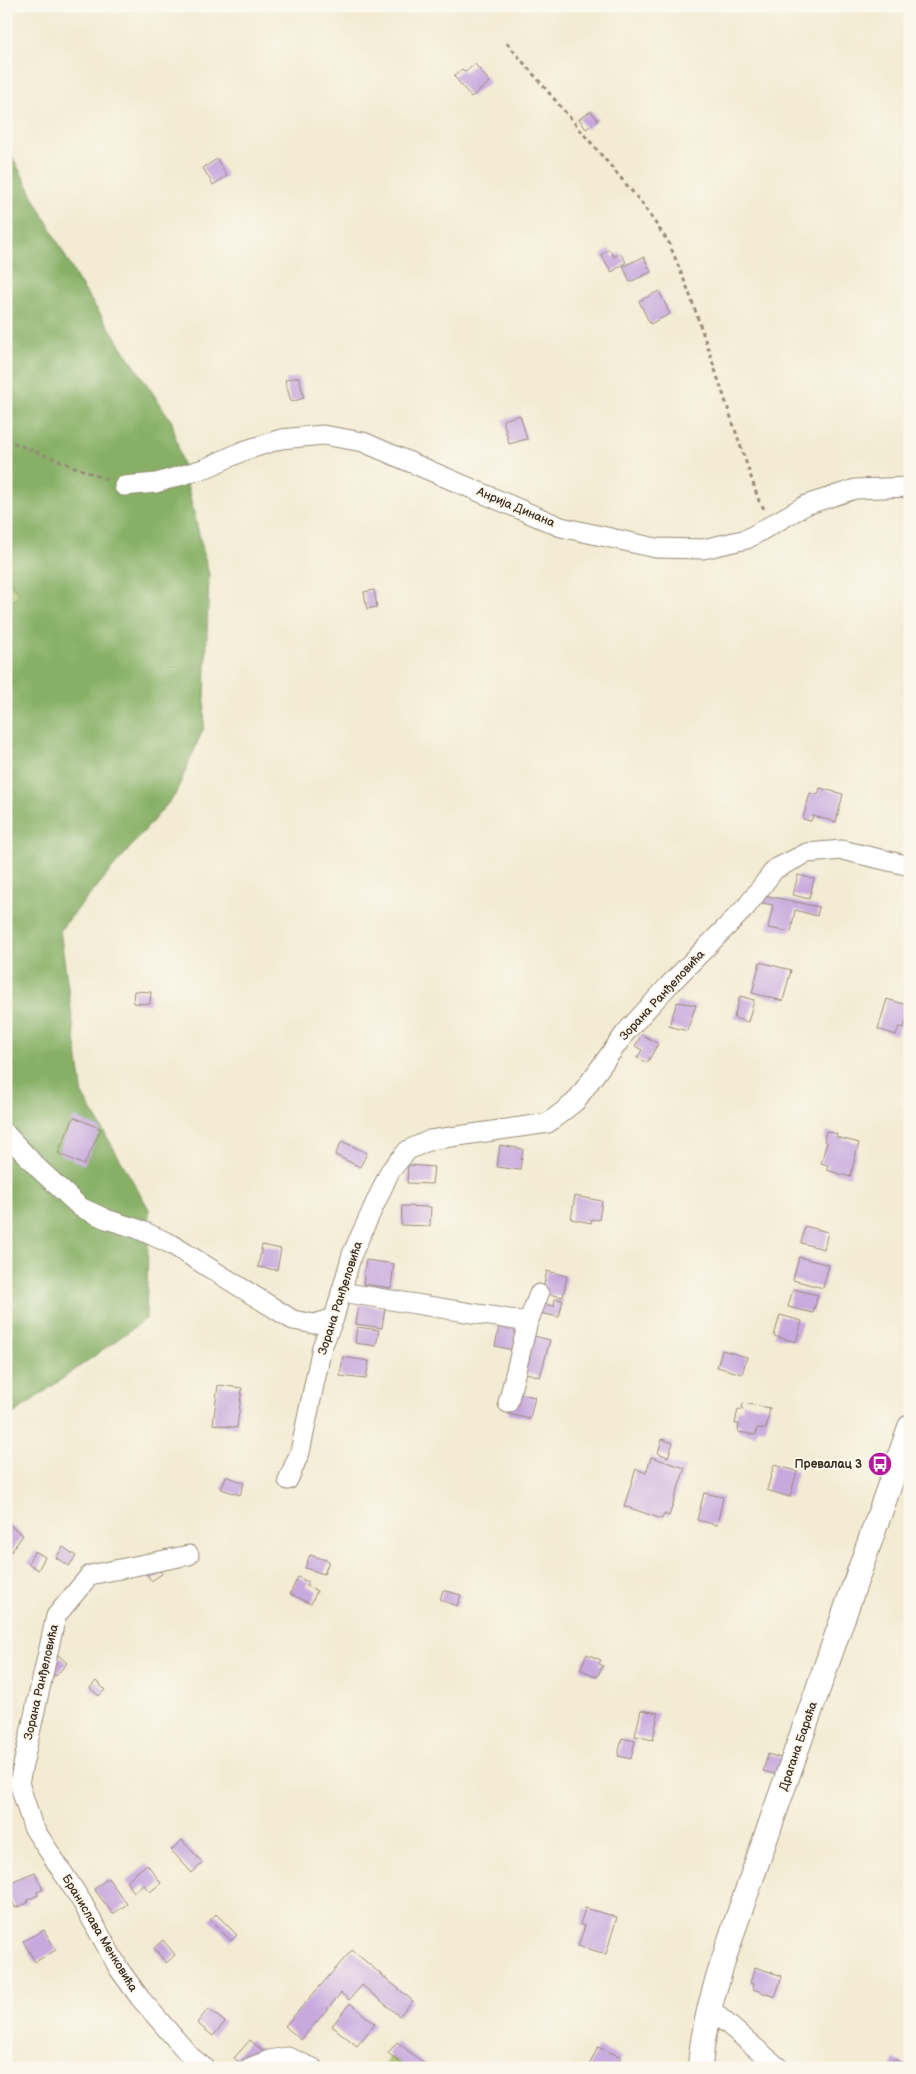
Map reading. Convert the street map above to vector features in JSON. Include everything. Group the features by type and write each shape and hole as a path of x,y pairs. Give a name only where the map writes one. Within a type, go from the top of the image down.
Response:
{"street":[{"name":"Анрија Динана","path":"124,486 156,483 197,471 244,451 281,439 324,435 362,442 561,527 656,548 703,549 746,538 806,505 855,489 910,487"},
{"name":"Зорана Ранђеловића","path":"288,1480 300,1452 322,1347 334,1318 352,1254 390,1171 408,1150 430,1140 548,1123 562,1113 575,1102 626,1032 669,985 746,907 775,870 807,853 842,850 910,866"},
{"path":"6,1134 39,1169 80,1207 171,1244 294,1320 314,1324 334,1318"},
{"path":"341,1292 528,1322"},
{"path":"508,1404 528,1322 539,1294"},
{"name":"Драгана Бараћа","path":"700,2068 702,2039 709,2008 734,1928 910,1427"},
{"name":"Зорана Ранђеловића","path":"19,1783 56,1616 90,1575 189,1555"},
{"name":"Бранислава Менковића","path":"19,1783 33,1827 82,1902 119,1969 140,1998 191,2057 205,2068"},
{"path":"709,2008 779,2068"},
{"path":"249,2068 270,2060 288,2057 313,2068"}],"path":[{"path":"508,43 641,202 670,243 690,292 759,501 773,524"},
{"path":"6,440 124,486"}],"green space":[{"path":"6,145 79,282 172,422 209,575 204,727 175,795 60,930 83,1096 149,1209 146,1319 6,1419 6,607 19,595 6,577"},
{"path":"6,577 19,595 6,607"},
{"path":"391,2056 407,2068 382,2068"}],"building":[{"path":"475,64 490,82 471,97 454,76 462,69 465,72"},
{"path":"591,111 598,120 586,129 579,119"},
{"path":"217,159 227,176 213,185 203,168"},
{"path":"609,249 614,257 620,253 626,262 612,272 601,255"},
{"path":"644,257 651,272 630,282 623,266"},
{"path":"659,291 670,314 650,324 639,301"},
{"path":"299,377 304,398 291,402 285,380"},
{"path":"520,415 527,439 509,444 503,420"},
{"path":"374,590 377,607 367,609 364,592"},
{"path":"820,788 843,794 836,822 813,816 811,821 803,819 810,793 818,795"},
{"path":"798,875 814,879 809,899 793,895"},
{"path":"764,895 819,907 817,916 795,910 791,932 768,928 773,905 762,903"},
{"path":"760,962 791,970 783,1001 752,993"},
{"path":"134,991 151,992 150,1004 133,1003"},
{"path":"740,996 754,1000 748,1022 734,1018"},
{"path":"887,999 910,1006 904,1028 899,1027 896,1035 878,1029"},
{"path":"677,1002 696,1005 687,1031 669,1026"},
{"path":"642,1034 658,1044 647,1063 637,1058 642,1050 635,1046"},
{"path":"74,1117 101,1129 84,1165 58,1153"},
{"path":"826,1131 837,1134 836,1137 859,1143 850,1177 827,1170 828,1165 821,1163 827,1142 824,1141"},
{"path":"342,1141 367,1153 360,1167 335,1155"},
{"path":"500,1145 523,1149 520,1170 497,1167"},
{"path":"408,1165 434,1167 432,1184 407,1183"},
{"path":"575,1196 602,1201 599,1220 592,1219 591,1223 571,1219"},
{"path":"402,1206 431,1207 430,1226 401,1225"},
{"path":"805,1226 828,1232 824,1249 801,1243"},
{"path":"262,1245 281,1249 277,1270 258,1267"},
{"path":"799,1257 829,1265 823,1288 793,1280"},
{"path":"366,1260 394,1264 391,1288 363,1284"},
{"path":"547,1271 567,1276 563,1297 542,1293"},
{"path":"793,1289 818,1295 813,1313 788,1307"},
{"path":"555,1299 563,1300 559,1317 535,1312 537,1303 554,1306"},
{"path":"359,1304 385,1308 382,1328 356,1324"},
{"path":"780,1315 802,1321 796,1342 774,1336"},
{"path":"500,1322 518,1325 513,1350 495,1346"},
{"path":"357,1327 379,1330 376,1346 355,1343"},
{"path":"530,1335 550,1340 540,1377 520,1371"},
{"path":"722,1350 747,1357 742,1374 717,1367"},
{"path":"343,1357 369,1361 366,1379 340,1376"},
{"path":"218,1385 242,1388 237,1428 213,1424"},
{"path":"513,1392 535,1397 530,1419 508,1414"},
{"path":"743,1403 770,1408 766,1429 757,1428 756,1435 738,1432 739,1424 735,1424 738,1409 742,1410"},
{"path":"662,1439 673,1443 668,1457 658,1453"},
{"path":"651,1457 685,1468 669,1516 664,1514 662,1519 624,1506 636,1469 646,1473"},
{"path":"774,1465 797,1471 790,1497 767,1490"},
{"path":"226,1476 244,1483 240,1495 221,1489"},
{"path":"704,1493 723,1497 717,1525 697,1520"},
{"path":"6,1522 23,1535 11,1552 6,1548"},
{"path":"63,1547 76,1556 69,1566 56,1558"},
{"path":"35,1551 45,1557 38,1570 28,1563"},
{"path":"310,1555 329,1561 324,1574 305,1568"},
{"path":"155,1563 162,1574 151,1581 144,1569"},
{"path":"298,1577 308,1582 306,1586 317,1591 311,1604 290,1594"},
{"path":"443,1590 461,1595 457,1606 440,1600"},
{"path":"587,1654 601,1660 599,1664 603,1666 597,1677 580,1669"},
{"path":"58,1655 67,1663 56,1676 46,1667"},
{"path":"96,1681 105,1690 99,1696 90,1688"},
{"path":"641,1710 658,1713 653,1740 635,1736"},
{"path":"622,1738 635,1741 631,1759 618,1756"},
{"path":"768,1754 784,1759 779,1775 763,1771"},
{"path":"182,1840 203,1863 192,1873 171,1850"},
{"path":"147,1864 161,1883 150,1892 144,1885 134,1892 126,1881"},
{"path":"35,1872 43,1890 37,1892 38,1895 27,1900 28,1903 15,1908 6,1884"},
{"path":"108,1878 127,1904 113,1914 94,1889"},
{"path":"585,1908 617,1917 606,1954 578,1946 585,1926 580,1925"},
{"path":"216,1914 237,1935 231,1941 210,1920"},
{"path":"44,1930 56,1950 35,1962 23,1941"},
{"path":"163,1940 175,1955 166,1963 154,1948"},
{"path":"352,1950 413,2001 399,2016 362,1985 349,2000 341,1993 301,2040 285,2026"},
{"path":"755,1967 782,1976 775,1997 753,1989 754,1984 750,1983"},
{"path":"350,2003 375,2024 357,2046 332,2026"},
{"path":"208,2009 225,2022 213,2036 197,2023"},
{"path":"250,2040 264,2052 243,2066 234,2058"},
{"path":"397,2042 430,2068 407,2068 388,2053"},
{"path":"598,2047 621,2057 616,2068 588,2068"},
{"path":"894,2059 908,2066 908,2068 890,2068"}],"place":[{"name":"Превалац 3","path":"880,1464"}]}
